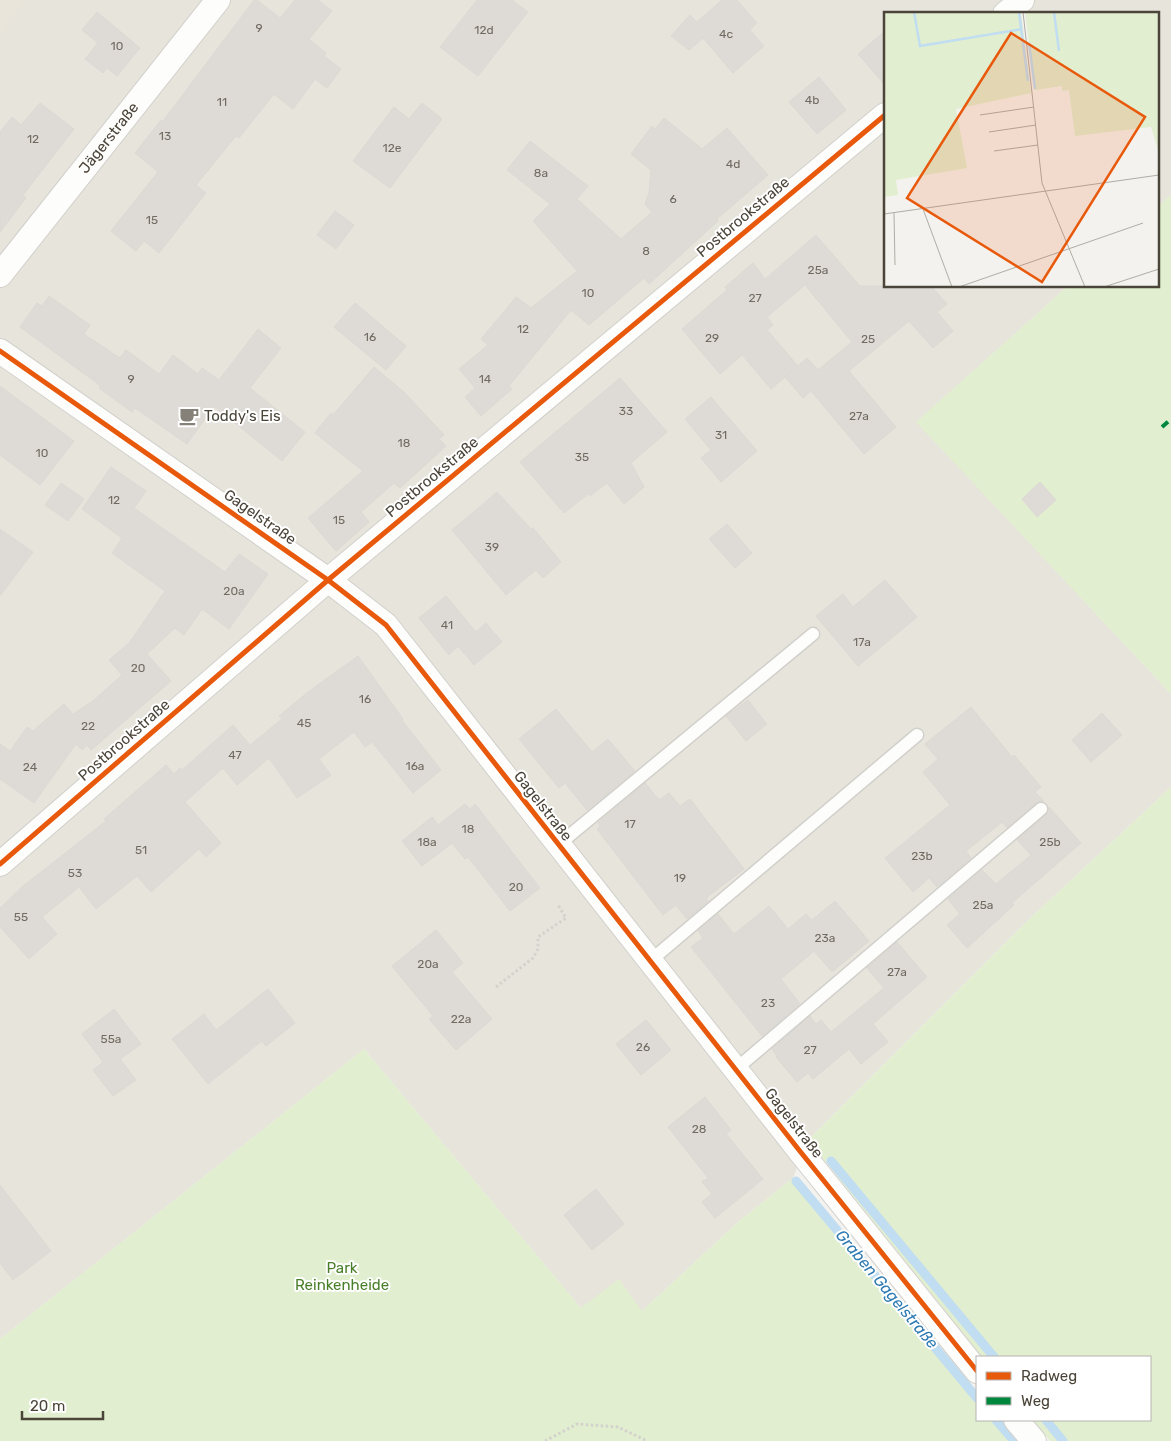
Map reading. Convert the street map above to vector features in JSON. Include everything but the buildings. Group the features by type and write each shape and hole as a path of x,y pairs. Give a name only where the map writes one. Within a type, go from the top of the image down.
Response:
{"street":[{"name":"Jägerstraße","path":"0,275 218,0"},
{"path":"1007,12 1022,0"},
{"name":"Postbrookstraße","path":"0,864 328,580 884,115"},
{"name":"Gagelstraße","path":"0,351 328,580 386,625 976,1370"},
{"path":"1017,1421 1034,1441"}],"lane":[{"path":"558,844 813,634"},
{"path":"650,960 917,735"},
{"path":"736,1069 1041,809"}],"path":[{"path":"496,987 533,958 538,949 538,937 566,918 558,905"},
{"path":"545,1441 578,1424 618,1427 647,1441"}],"shaded area":[{"path":"0,0 1171,0 1171,195 1158,206 1158,12 884,12 884,288 1066,288 917,422 1171,694 1171,787 1024,924 808,1140 793,1178 738,1222 642,1311 581,1308 364,1049 0,1339"},
{"path":"0,0 25,0 0,32"}],"green space":[{"path":"1171,195 1171,694 916,422 1066,288 1158,288 1158,206"},
{"path":"1171,787 1171,1441 1050,1441 1034,1421 1151,1421 1151,1356 981,1356 808,1140 1024,924"},
{"name":"Park Reinkenheide","path":"364,1049 581,1308 619,1279 642,1311 738,1222 793,1178 976,1402 976,1421 992,1421 1009,1441 0,1441 0,1339"}],"waterway":[{"path":"831,1161 993,1356"},
{"name":"Graben Gagelstraße","path":"796,1181 976,1397"},
{"name":"Graben Gagelstraße","path":"997,1421 1014,1441"},
{"path":"1047,1421 1063,1441"}],"marked path":[{"path":"1162,427 1171,419"}],"cycle path":[{"path":"0,864 328,580 884,116"},
{"path":"0,351 328,580 386,625 799,1150 976,1370"}],"place":[{"name":"Toddy's Eis","path":"189,416"}]}
